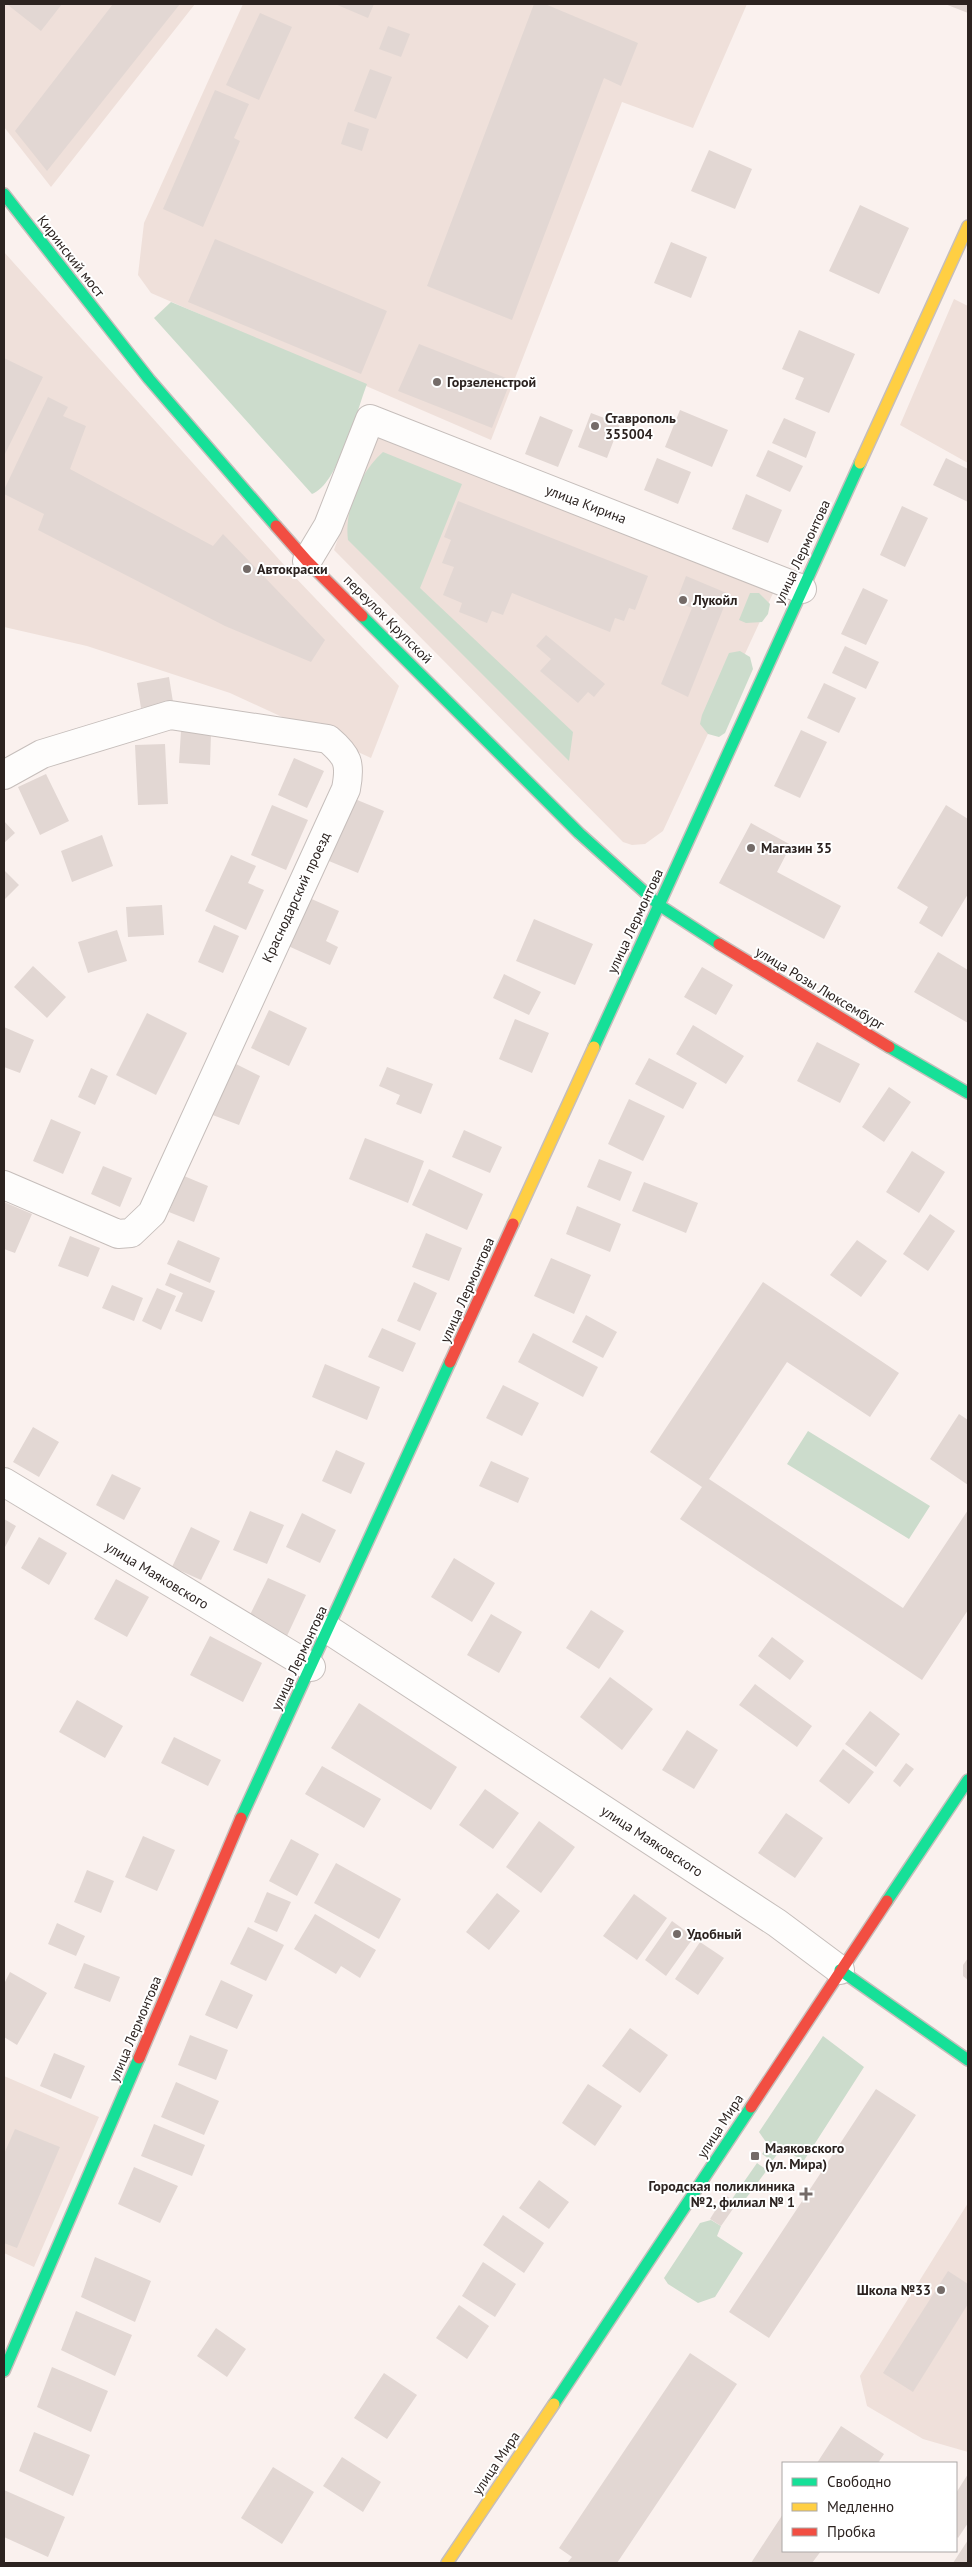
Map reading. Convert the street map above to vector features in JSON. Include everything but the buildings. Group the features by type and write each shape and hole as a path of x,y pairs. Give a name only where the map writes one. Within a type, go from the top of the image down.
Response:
{"main road":[{"name":"Киринский мост","path":"4,194 116,336"},
{"name":"улица Лермонтова","path":"4,2371 241,1819 329,1630 968,226"},
{"name":"переулок Крупской","path":"116,336 149,379 307,561 580,833 659,905"},
{"name":"улица Розы Люксембург","path":"659,905 752,966 968,1093"},
{"name":"улица Мира","path":"447,2563 638,2279 840,1970 968,1780"},
{"name":"улица Маяковского","path":"840,1970 968,2060"}],"street":[{"name":"улица Кирина","path":"307,561 328,526 370,419 802,589"},
{"name":"Краснодарский проезд","path":"4,775 42,754 170,716 328,739 343,752 350,769 346,789 152,1213 131,1233 118,1234 4,1185"},
{"name":"улица Маяковского","path":"4,1482 311,1667"},
{"name":"улица Маяковского","path":"329,1630 777,1923 840,1970"}],"shaded area":[{"path":"4,4 195,4 51,187 4,127"},
{"path":"243,4 747,4 693,128 622,102 491,440 151,293 138,275 144,223"},
{"path":"4,252 293,575 399,686 371,758 230,693 87,646 4,627"},
{"path":"954,299 968,306 968,463 900,425"},
{"path":"374,435 775,589 663,831 645,844 632,845 623,842 334,550"},
{"path":"4,2076 99,2117 34,2267 4,2253"},
{"name":"Школа №33","path":"968,2203 968,2452 923,2439 867,2406 860,2376"}],"green space":[{"path":"171,302 367,384 346,445 330,477 321,488 312,494 154,318"},
{"path":"383,452 462,484 420,588 573,732 569,761 348,540 347,528 355,492 367,470"},
{"path":"750,593 759,593 770,604 768,614 762,622 746,623 739,620"},
{"path":"740,651 750,657 753,669 725,733 719,737 708,734 700,724 702,715 729,653"},
{"path":"808,1431 930,1506 909,1539 787,1464"},
{"path":"823,2036 864,2067 803,2162 783,2147 772,2161 762,2154 768,2145 759,2132"},
{"path":"757,2163 767,2170 741,2205 732,2199"},
{"path":"711,2220 721,2226 717,2236 743,2253 715,2297 698,2303 668,2284 664,2278 700,2223"}],"traffic: fast":[{"path":"4,194 149,379 276,526"},
{"path":"719,944 659,905 860,463"},
{"path":"362,616 579,833 659,905 594,1047"},
{"path":"889,1047 968,1093"},
{"path":"241,1818 450,1362"},
{"path":"887,1901 968,1780"},
{"path":"840,1970 968,2060"},
{"path":"4,2371 139,2058"},
{"path":"554,2404 751,2107"}],"traffic: slow":[{"path":"860,463 968,226"},
{"path":"513,1224 594,1047"},
{"path":"447,2563 554,2404"}],"traffic: jam":[{"path":"276,526 307,561 362,616"},
{"path":"719,944 889,1047"},
{"path":"450,1362 513,1224"},
{"path":"139,2058 241,1818"},
{"path":"751,2107 887,1901"}],"place":[{"name":"Горзеленстрой","path":"437,382"},
{"name":"Ставрополь 355004","path":"595,426"},
{"name":"Автокраски","path":"247,569"},
{"name":"Лукойл","path":"683,600"},
{"name":"Магазин 35","path":"751,848"},
{"name":"Удобный","path":"677,1934"},
{"name":"Маяковского (ул. Мира)","path":"755,2156"},
{"name":"Городская поликлиника №2, филиал № 1","path":"806,2194"},
{"name":"Школа №33","path":"941,2290"}]}
